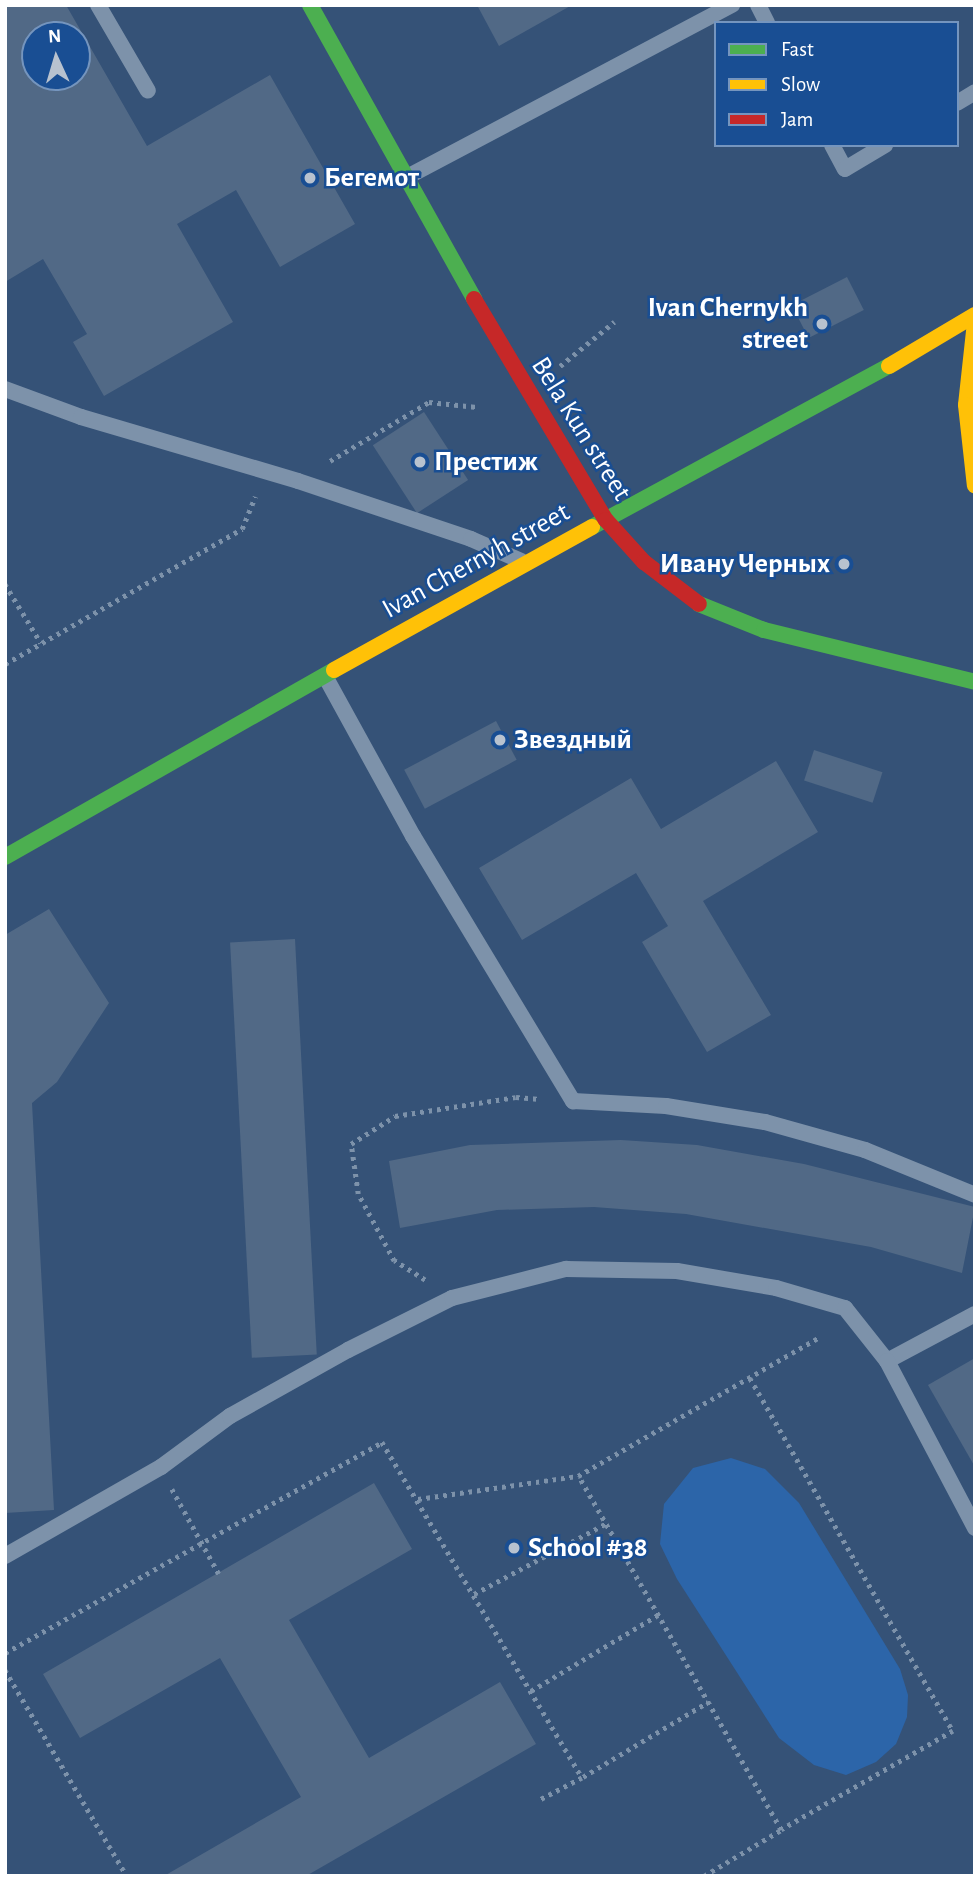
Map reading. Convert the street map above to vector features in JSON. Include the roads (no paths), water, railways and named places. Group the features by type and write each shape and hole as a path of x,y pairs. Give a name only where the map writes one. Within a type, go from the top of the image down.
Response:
{"street":[{"name":"Bela Kun street","path":"310,5 510,364 606,520 644,562 680,593 719,615 764,630 975,682"},
{"name":"Ivan Chernyh street","path":"5,857 524,562 807,414 975,315"},
{"path":"975,322 966,405 975,486"}],"lane":[{"path":"99,5 148,91"},
{"path":"407,177 732,5"},
{"path":"758,5 766,21"},
{"path":"959,102 975,92"},
{"path":"833,147 845,169 882,147"},
{"path":"5,389 81,417 266,470 471,539 524,562"},
{"path":"325,676 413,836 573,1101 666,1106 765,1122 865,1150 975,1195"},
{"path":"5,1556 161,1467 230,1416 452,1297 566,1269 677,1271 776,1288 845,1308 887,1361 975,1528"},
{"path":"887,1361 975,1314"}],"place":[{"name":"Бегемот","path":"310,178"},
{"name":"Ivan Chernykh street","path":"822,324"},
{"name":"Престиж","path":"420,462"},
{"name":"Ивану Черных","path":"844,564"},
{"name":"Звездный","path":"500,740"},
{"name":"School #38","path":"514,1548"}]}
